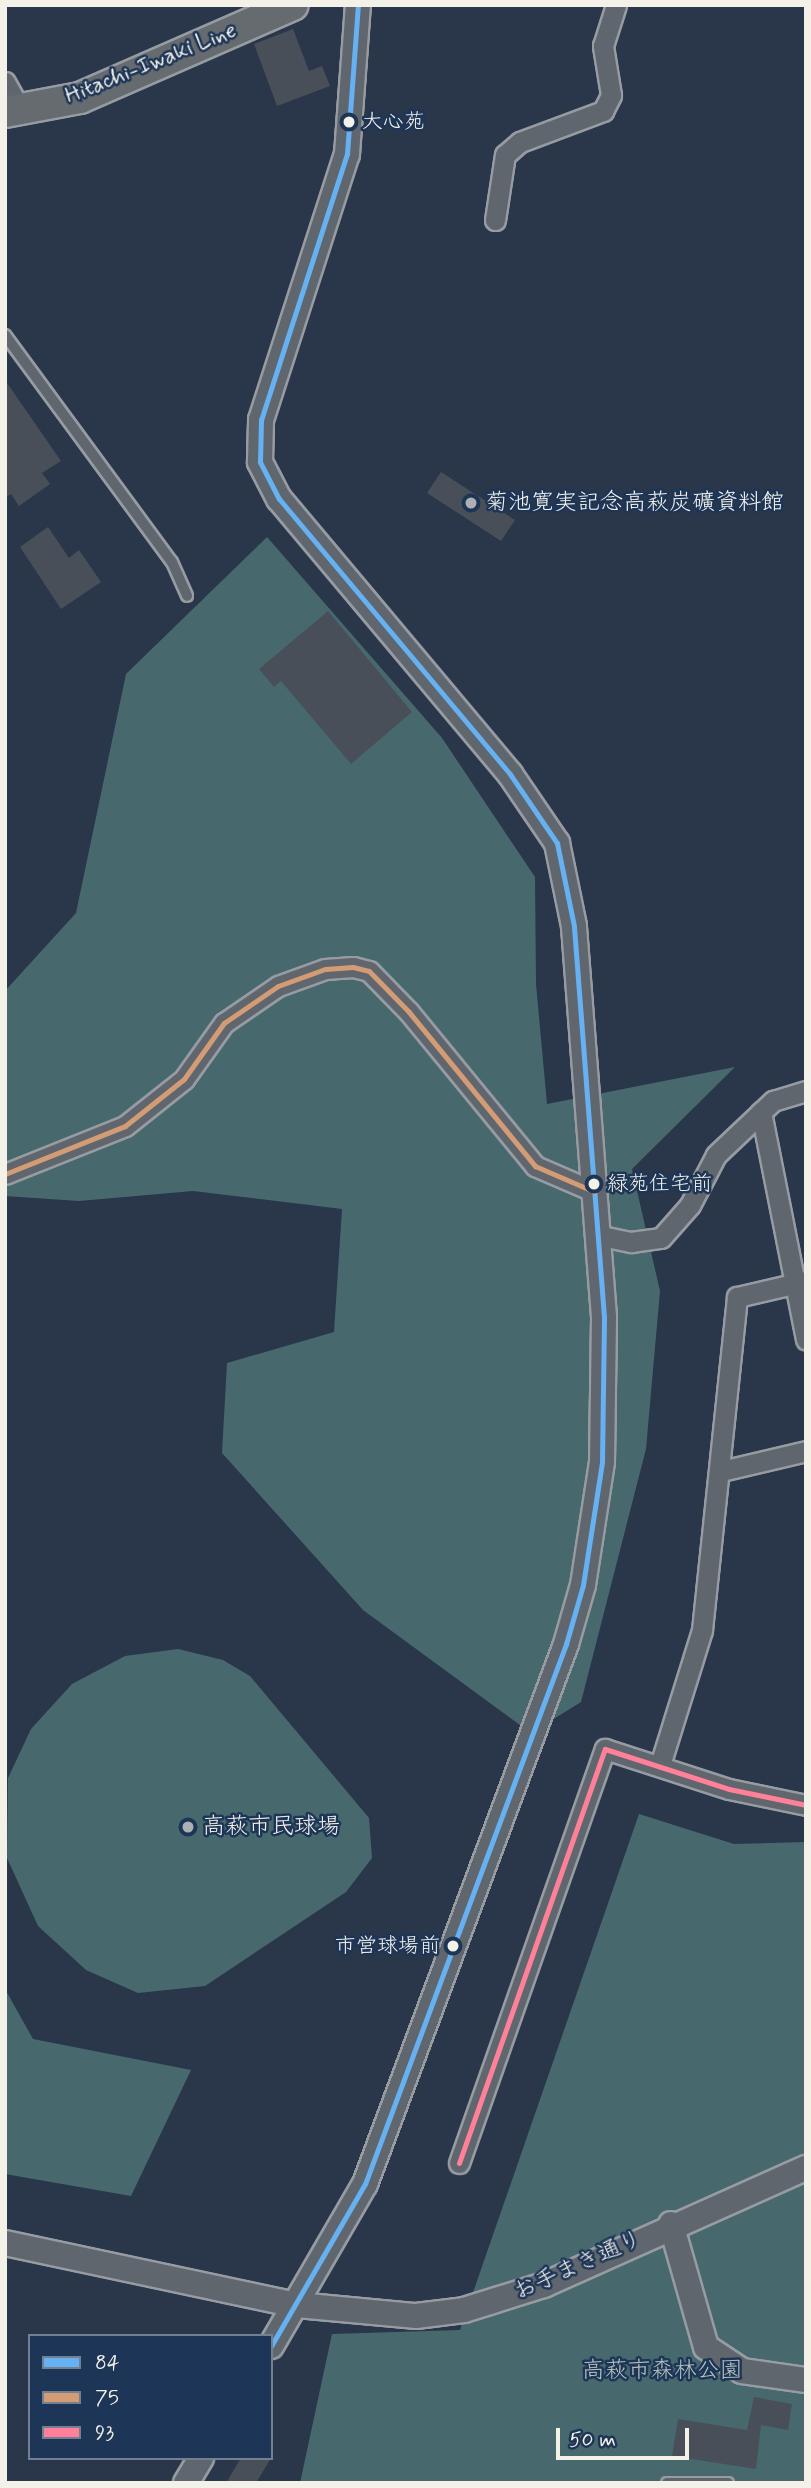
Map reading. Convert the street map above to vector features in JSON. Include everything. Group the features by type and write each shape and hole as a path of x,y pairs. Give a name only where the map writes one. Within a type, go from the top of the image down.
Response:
{"main road":[{"name":"Hitachi-Iwaki Line","path":"13,112 80,98 293,5"}],"street":[{"path":"273,2343 365,2184 583,1585 602,1461 595,1192 575,926 557,843 510,774 279,499 260,463 261,420 347,154 358,5"},
{"path":"495,220 505,155 520,142 603,111 611,95 603,46 616,5"},
{"path":"5,82 13,112"},
{"path":"5,1174 125,1126 184,1079 225,1023 278,986 325,969 353,967 369,971 409,1012 536,1166 595,1192"},
{"path":"597,1235 631,1242 662,1238 690,1205 716,1155 774,1101 806,1091"},
{"path":"761,1112 800,1283 806,1340"},
{"path":"660,1765 702,1630 721,1471 737,1297 800,1283"},
{"path":"721,1471 806,1451"},
{"path":"459,2163 605,1749 729,1789 805,1803"},
{"name":"お手まき通り","path":"5,2243 359,2316 464,2310 544,2285 671,2224 806,2168"},
{"path":"671,2224 706,2347 742,2371 806,2380"},
{"path":"186,2483 200,2460"}],"lane":[{"path":"5,335 172,562 187,596"},
{"path":"667,2483 728,2483"}],"green space":[{"path":"267,537 442,738 535,877 536,984 547,1104 735,1067 632,1169 660,1291 646,1449 581,1702 531,1733 363,1610 222,1453 227,1363 334,1332 342,1209 193,1191 79,1201 5,1196 5,991 76,913 126,674"},
{"name":"高萩市民球場","path":"178,1649 223,1660 250,1676 369,1818 372,1858 346,1892 205,1986 138,1993 86,1970 38,1926 7,1858 8,1778 31,1729 72,1684 125,1656"},
{"name":"高萩市森林公園","path":"639,1814 734,1844 806,1842 806,2483 300,2483 332,2334 460,2330"},
{"path":"5,1989 33,2039 191,2070 131,2196 5,2174"}],"building":[{"path":"293,29 309,71 322,66 330,86 277,106 254,44"},
{"path":"5,380 61,461 42,473 50,484 19,506 11,494 5,498"},
{"path":"441,472 515,520 501,541 427,493"},
{"path":"48,527 69,558 79,550 101,582 61,609 20,547"},
{"path":"328,611 412,712 351,764 281,681 274,687 259,669"},
{"path":"754,2397 792,2404 788,2430 761,2425 756,2469 672,2456 678,2419 747,2430"},
{"path":"240,2460 270,2460 256,2483 226,2483"}],"transit line":[{"name":"84","path":"273,2343 365,2184 566,1644 583,1585 602,1462 604,1317 574,926 557,843 510,774 279,499 260,462 261,420 347,154 358,5"},
{"name":"75","path":"5,1174 125,1126 184,1079 224,1023 278,986 325,969 353,967 369,971 409,1012 535,1166 595,1192"},
{"name":"93","path":"459,2163 605,1749 729,1789 806,1805"}],"place":[{"name":"大心苑","path":"349,122"},
{"name":"菊池寛実記念高萩炭礦資料館","path":"471,503"},
{"name":"緑苑住宅前","path":"594,1184"},
{"name":"高萩市民球場","path":"188,1827"},
{"name":"市営球場前","path":"453,1946"}]}
